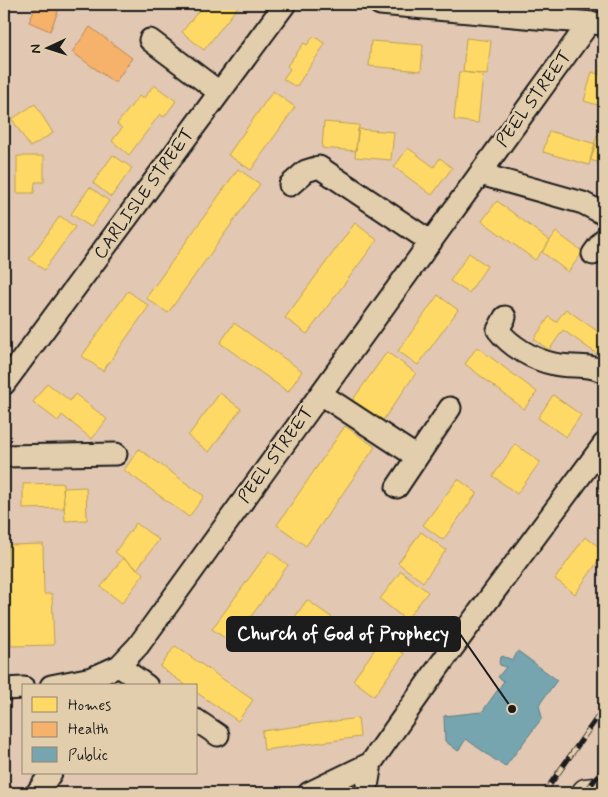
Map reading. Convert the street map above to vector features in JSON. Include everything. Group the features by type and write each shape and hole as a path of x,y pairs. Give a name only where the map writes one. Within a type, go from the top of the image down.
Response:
{"main road":[{"path":"586,793 604,791"}],"street":[{"name":"CARLISLE STREET","path":"4,384 285,4"},
{"path":"380,4 597,23"},
{"name":"PEEL STREET","path":"79,683 119,666 138,646 480,174 597,23"},
{"path":"150,40 220,92"},
{"path":"290,185 306,171 319,167 430,242"},
{"path":"480,174 583,203 604,214"},
{"path":"505,317 498,330 504,338 522,351 554,364 596,367 604,372"},
{"path":"321,394 417,457"},
{"path":"397,487 450,408"},
{"path":"366,793 371,763 445,658 604,444"},
{"path":"4,456 116,454"},
{"path":"119,666 144,684"},
{"path":"4,689 22,688"},
{"path":"198,721 218,735"},
{"path":"309,793 371,763"},
{"path":"37,793 50,774"}],"building: Homes":[{"path":"204,4 240,4 204,50 182,32"},
{"path":"314,36 325,44 296,87 283,79 290,69 287,66 304,43 307,45"},
{"path":"466,38 491,41 487,75 463,72"},
{"path":"371,41 423,45 421,71 369,66"},
{"path":"604,53 604,76 598,74"},
{"path":"459,72 483,74 478,123 454,120"},
{"path":"592,72 604,76 604,107 584,101"},
{"path":"154,85 176,101 164,117 160,114 129,155 112,141 122,128 117,124 139,96 143,99"},
{"path":"273,91 295,107 251,170 228,155"},
{"path":"35,104 53,133 30,147 12,119"},
{"path":"324,122 359,125 356,151 322,148"},
{"path":"358,129 394,132 391,160 355,157"},
{"path":"549,131 596,144 589,165 543,152"},
{"path":"597,135 604,137 604,164 590,160"},
{"path":"408,148 434,167 440,158 452,168 432,195 394,167"},
{"path":"113,155 132,168 111,197 93,183"},
{"path":"17,156 44,156 44,182 35,182 34,193 17,193"},
{"path":"238,169 260,184 168,313 146,298"},
{"path":"90,187 109,201 91,227 71,214"},
{"path":"497,201 550,241 535,260 482,221"},
{"path":"60,216 75,227 44,270 29,259"},
{"path":"355,223 377,240 307,334 285,318"},
{"path":"556,232 583,252 568,272 542,252"},
{"path":"469,253 487,266 469,293 450,281"},
{"path":"128,291 149,306 103,371 82,356"},
{"path":"438,295 458,310 418,365 398,351"},
{"path":"566,309 604,336 604,344 597,354 563,330 549,350 534,339 549,317 556,322"},
{"path":"234,323 302,371 288,392 220,343"},
{"path":"477,347 537,392 524,409 465,364"},
{"path":"387,352 416,373 381,423 351,402"},
{"path":"47,383 70,401 75,394 107,419 92,439 62,415 58,421 33,402"},
{"path":"220,393 241,409 209,452 188,436"},
{"path":"553,395 581,415 566,437 538,418"},
{"path":"345,426 375,447 306,546 277,525"},
{"path":"515,444 540,462 517,494 493,476"},
{"path":"139,449 204,496 189,517 124,470"},
{"path":"458,479 477,493 443,540 423,525"},
{"path":"63,483 64,508 23,509 23,484"},
{"path":"86,487 87,520 65,521 63,488"},
{"path":"136,523 159,540 137,569 115,552"},
{"path":"421,532 446,550 423,582 398,563"},
{"path":"585,537 604,550 604,553 575,594 555,579"},
{"path":"43,544 44,594 52,594 54,645 11,646 8,545"},
{"path":"269,551 288,565 232,643 212,629"},
{"path":"123,558 144,574 122,603 101,587"},
{"path":"401,571 428,592 406,620 380,599"},
{"path":"307,600 341,624 326,645 292,621"},
{"path":"382,639 404,654 374,696 353,680"},
{"path":"175,646 253,700 238,721 198,693 198,684 184,684 160,667"},
{"path":"358,718 360,737 264,750 262,731"}],"building: Health":[{"path":"37,4 61,4 50,31 29,22"},
{"path":"90,27 132,58 115,83 72,52"}],"building: Public":[{"path":"518,651 557,680 539,705 542,718 505,767 466,739 458,751 445,741 444,716 482,712 504,681 498,677 506,667 500,665 499,661 502,656 513,660"}],"railway":[{"path":"544,793 604,708"},
{"path":"585,793 604,767"}],"place":[{"name":"Church of God of Prophecy","path":"512,709"}]}
